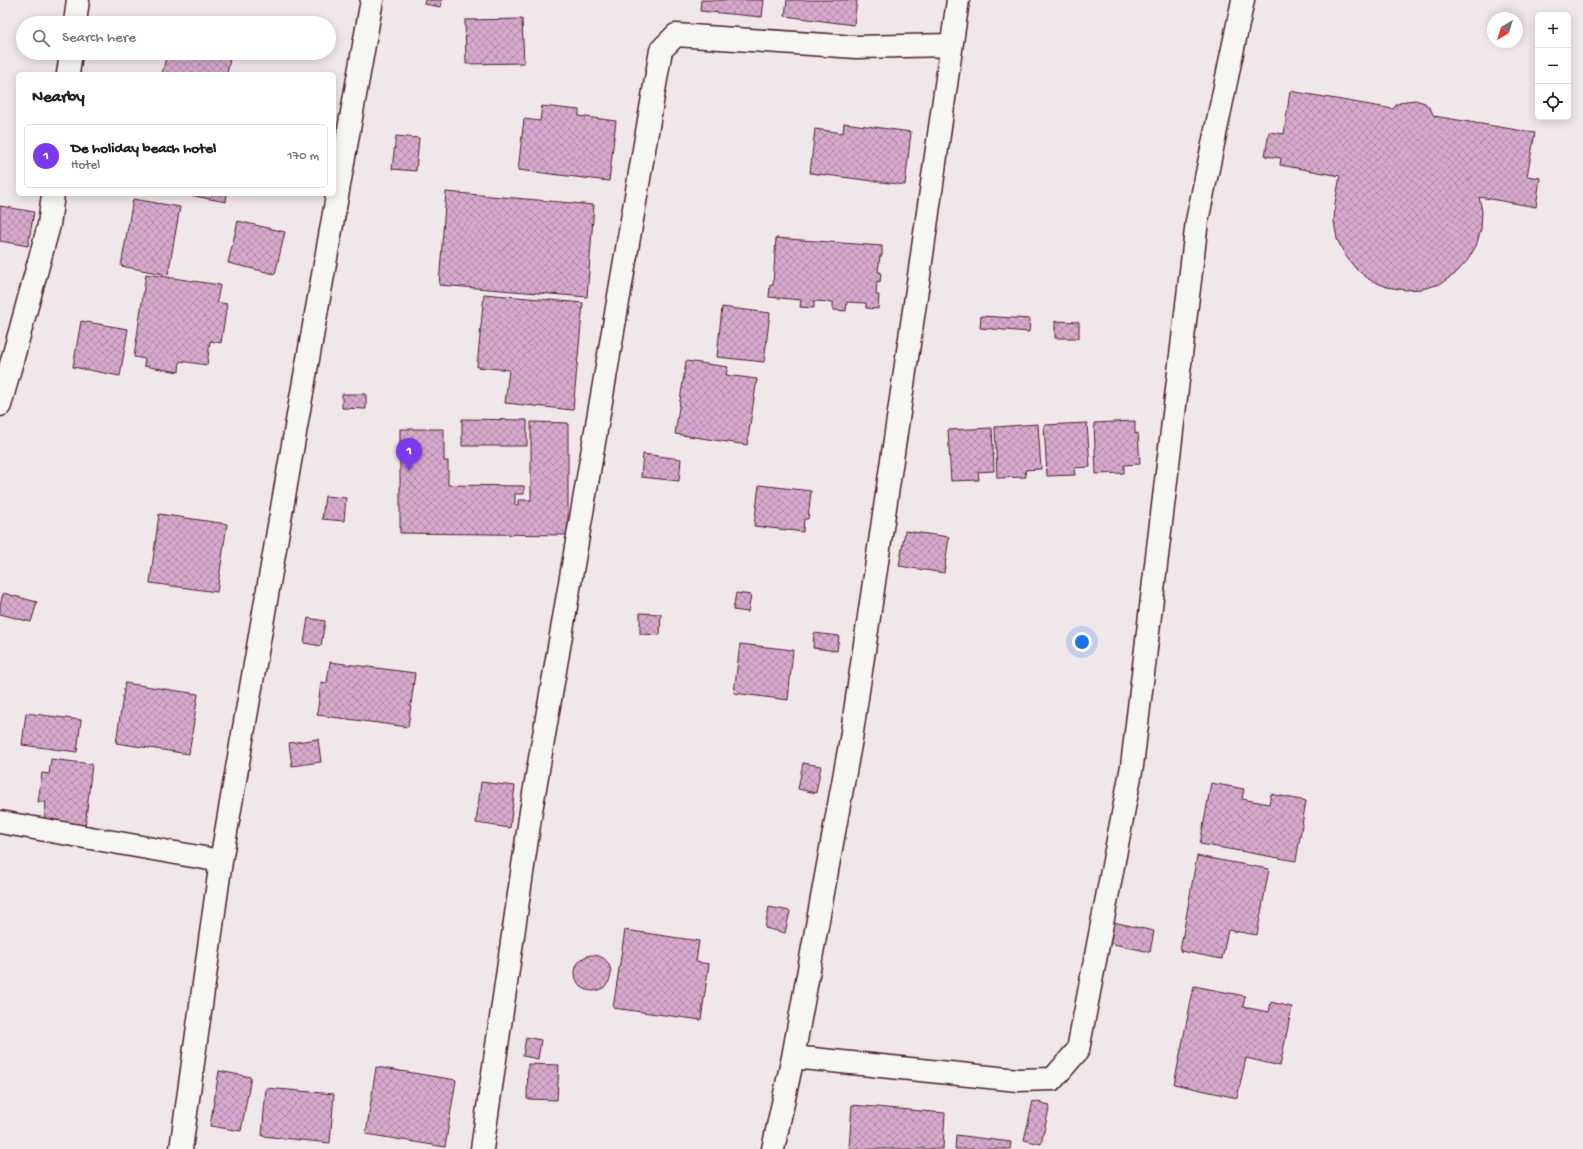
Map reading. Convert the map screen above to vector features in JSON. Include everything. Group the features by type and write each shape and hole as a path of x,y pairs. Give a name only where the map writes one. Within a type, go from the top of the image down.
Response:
{"street":[{"path":"76,16 78,0"},
{"path":"181,1149 221,861 372,0"},
{"path":"773,1149 793,1057 851,739 920,276 958,0"},
{"path":"793,1057 1018,1080 1053,1079 1078,1050 1132,766 1197,221 1243,0"},
{"path":"482,1149 531,811 661,50 676,35 856,47 951,45"},
{"path":"68,72 70,60"},
{"path":"0,405 49,225 53,196"},
{"path":"0,822 221,861"}],"building":[{"path":"425,0 442,0 441,7 424,4"},
{"path":"701,0 764,0 762,17 700,11"},
{"path":"787,0 857,0 854,25 785,16"},
{"path":"522,19 524,63 466,64 465,20"},
{"path":"165,60 230,60 227,72 162,72"},
{"path":"1290,91 1393,109 1397,104 1415,100 1425,103 1434,116 1535,133 1527,176 1540,178 1536,207 1479,197 1482,211 1481,229 1476,246 1467,261 1455,274 1440,284 1422,289 1405,290 1387,287 1370,280 1356,269 1345,255 1337,239 1334,221 1335,203 1340,176 1280,165 1281,158 1265,156 1269,132 1284,134"},
{"path":"542,106 579,110 579,116 616,121 609,181 518,170 524,119 540,121"},
{"path":"844,123 911,132 905,185 810,173 815,129 843,133"},
{"path":"396,136 419,138 416,171 392,169"},
{"path":"446,192 594,205 587,297 439,285"},
{"path":"194,196 227,196 226,202"},
{"path":"133,199 180,207 168,275 121,266"},
{"path":"0,206 34,212 28,246 0,241"},
{"path":"238,221 285,232 275,274 228,263"},
{"path":"776,238 882,246 882,256 880,256 878,272 881,272 880,282 877,281 876,295 879,295 878,309 866,308 866,303 847,302 846,311 833,310 833,302 814,301 814,308 800,307 801,300 769,297 770,285 773,285"},
{"path":"146,274 220,285 217,302 227,304 221,343 210,341 207,365 180,361 179,372 144,366 145,359 134,357"},
{"path":"484,294 583,303 573,410 505,403 509,370 477,367"},
{"path":"722,307 770,313 764,362 717,357"},
{"path":"981,316 1030,319 1029,332 980,328"},
{"path":"81,321 128,329 120,376 73,367"},
{"path":"1055,321 1079,322 1079,338 1055,338"},
{"path":"686,361 728,367 726,375 757,379 747,445 675,434"},
{"path":"342,394 366,394 366,409 342,408"},
{"path":"462,419 527,420 527,446 462,446"},
{"path":"1135,421 1135,434 1138,433 1140,464 1124,465 1124,473 1096,474 1094,423"},
{"path":"531,422 568,423 568,535 400,533 400,429 444,429 444,461 448,461 448,485 524,486 524,494 515,494 515,505 518,505 518,500 531,500"},
{"path":"1087,423 1090,467 1074,468 1075,475 1047,476 1044,425"},
{"path":"1038,424 1041,469 1025,470 1026,477 997,478 995,427"},
{"path":"992,428 994,471 978,472 979,480 951,481 948,430"},
{"path":"643,454 681,459 679,481 641,477"},
{"path":"759,485 811,491 808,519 804,519 803,532 754,526"},
{"path":"325,496 346,498 344,521 322,519"},
{"path":"159,514 227,524 217,592 150,583"},
{"path":"905,531 949,537 944,573 899,566"},
{"path":"3,593 37,602 31,622 0,614"},
{"path":"736,593 751,595 748,612 733,610"},
{"path":"640,613 661,614 660,635 640,634"},
{"path":"308,618 325,621 321,646 304,643"},
{"path":"814,633 839,636 837,651 813,648"},
{"path":"740,644 793,650 788,700 734,693"},
{"path":"330,662 415,673 408,727 317,715 321,682 327,683"},
{"path":"125,683 198,694 189,754 116,743"},
{"path":"26,713 81,720 77,752 22,745"},
{"path":"318,739 321,762 292,766 289,743"},
{"path":"51,759 92,764 85,827 44,823 46,802 38,802 42,773 49,774"},
{"path":"803,763 821,766 816,793 798,789"},
{"path":"481,782 515,786 510,828 476,823"},
{"path":"1211,783 1244,789 1242,799 1269,804 1271,794 1306,801 1296,861 1200,844"},
{"path":"1197,856 1269,869 1257,935 1228,930 1222,959 1180,951"},
{"path":"769,907 790,911 785,933 765,928"},
{"path":"1113,922 1154,931 1150,952 1109,943"},
{"path":"625,930 699,941 696,962 709,964 701,1020 613,1008"},
{"path":"593,955 606,960 611,973 606,986 593,991 580,986 575,973 580,960"},
{"path":"1194,986 1245,996 1243,1007 1269,1012 1271,1002 1292,1007 1280,1066 1246,1058 1237,1098 1174,1084"},
{"path":"526,1037 541,1040 538,1059 523,1056"},
{"path":"528,1064 559,1065 557,1100 527,1099"},
{"path":"376,1067 456,1080 445,1147 366,1134"},
{"path":"219,1071 251,1077 241,1131 210,1126"},
{"path":"266,1088 334,1094 330,1143 262,1136"},
{"path":"1033,1101 1050,1105 1041,1144 1024,1140"},
{"path":"852,1105 945,1113 943,1149 849,1149"},
{"path":"956,1135 1011,1142 1010,1149 955,1149"}],"place":[{"name":"De holiday beach hotel","path":"409,471"}]}
